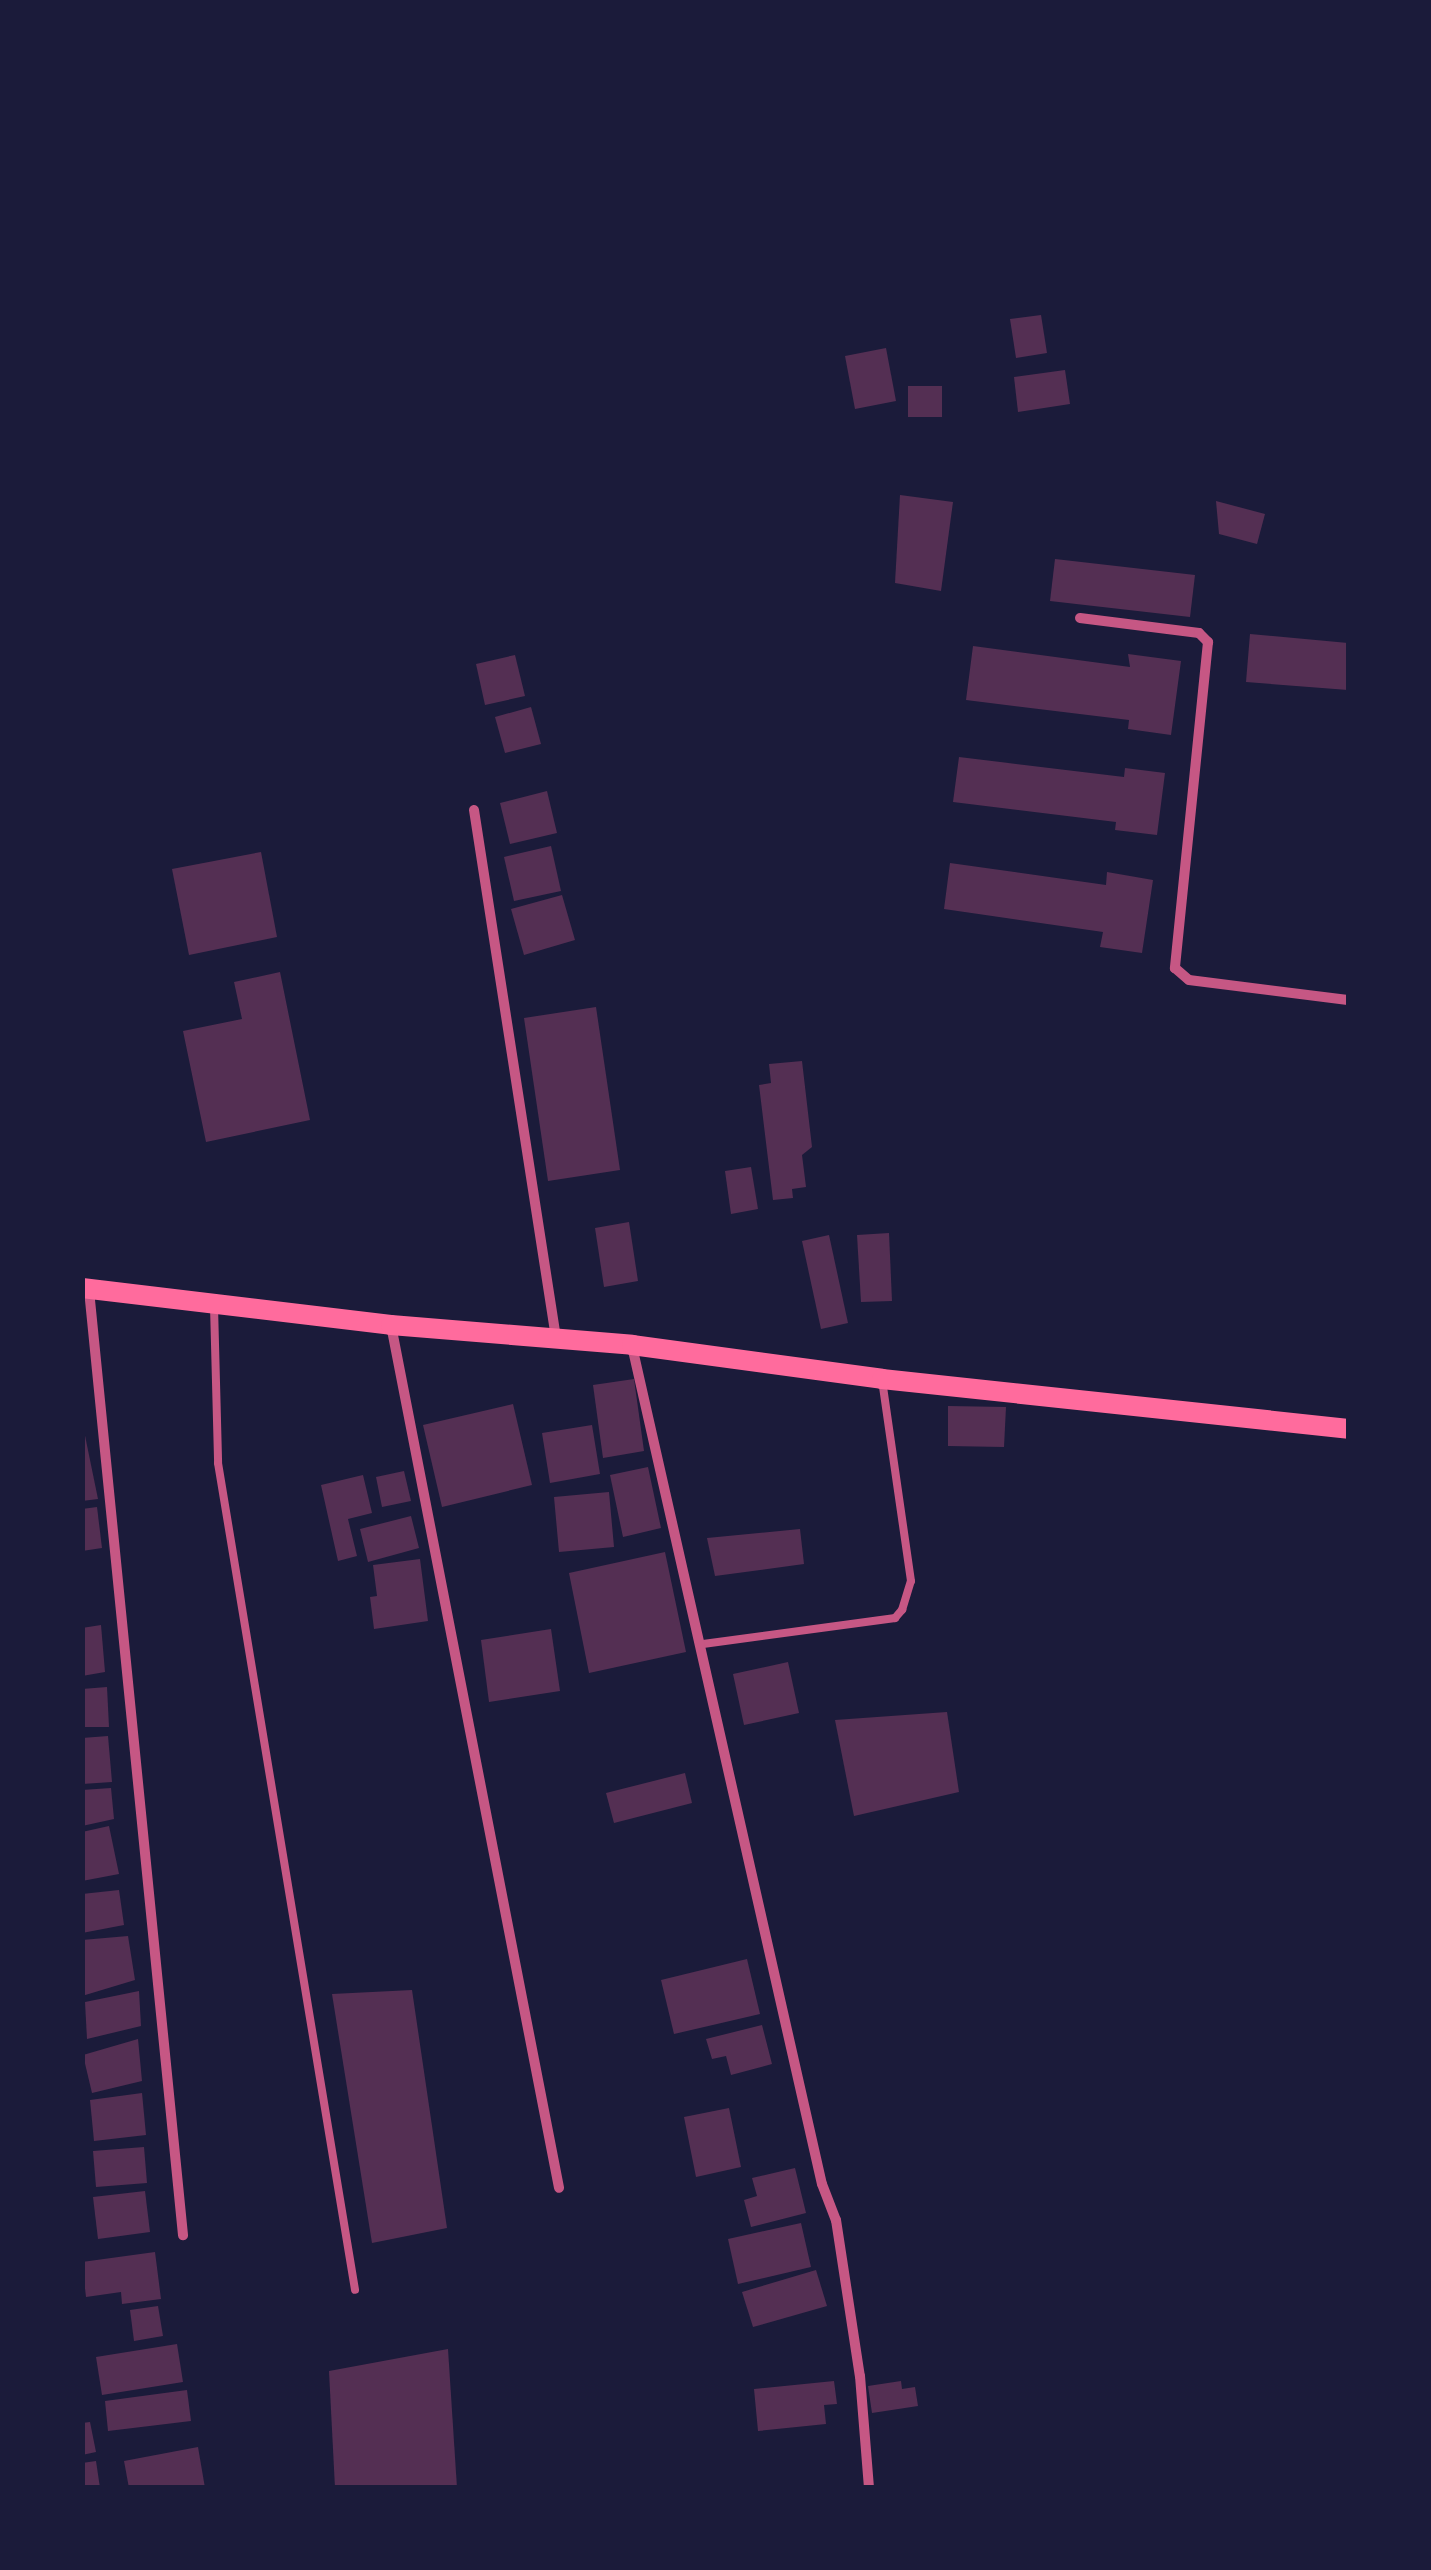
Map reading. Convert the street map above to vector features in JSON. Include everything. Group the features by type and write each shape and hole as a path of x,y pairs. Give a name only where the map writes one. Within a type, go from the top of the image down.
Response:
{"main road":[{"path":"86,1288 391,1326 632,1345 882,1379 1348,1429"}],"street":[{"path":"1080,618 1199,633 1208,642 1175,968 1189,980 1348,1000"},
{"path":"474,810 556,1339"},
{"path":"86,1288 183,2236"},
{"path":"391,1326 559,2188"},
{"path":"632,1345 703,1644 822,2184 836,2220 860,2376 870,2488"}],"lane":[{"path":"214,1302 218,1463 355,2290"},
{"path":"703,1644 895,1618 902,1610 910,1582 882,1379"}],"building":[{"path":"1041,315 1047,353 1016,358 1010,319"},
{"path":"886,348 896,401 855,409 845,356"},
{"path":"1065,370 1070,404 1018,412 1014,377"},
{"path":"908,386 942,386 942,417 908,417"},
{"path":"900,495 953,502 941,591 895,583"},
{"path":"1216,501 1265,514 1257,544 1219,534"},
{"path":"1055,559 1195,575 1190,617 1050,601"},
{"path":"1250,634 1348,643 1348,690 1246,682"},
{"path":"973,646 1130,667 1128,654 1181,661 1171,735 1128,729 1129,720 966,700"},
{"path":"515,655 525,696 485,705 476,664"},
{"path":"531,707 541,744 505,753 495,717"},
{"path":"959,757 1124,777 1125,768 1165,773 1157,835 1115,830 1116,822 953,802"},
{"path":"547,791 557,833 510,844 500,803"},
{"path":"551,846 561,891 514,901 504,857"},
{"path":"261,852 277,937 189,955 172,869"},
{"path":"950,863 1106,885 1107,872 1153,880 1142,953 1100,947 1103,932 944,909"},
{"path":"562,895 575,940 524,955 511,909"},
{"path":"280,972 310,1120 206,1142 183,1031 242,1019 234,982"},
{"path":"596,1007 620,1170 548,1181 524,1018"},
{"path":"802,1061 812,1147 802,1155 806,1187 792,1189 793,1198 773,1200 759,1085 771,1083 769,1064"},
{"path":"751,1167 758,1209 731,1214 725,1171"},
{"path":"629,1222 638,1281 604,1287 595,1228"},
{"path":"889,1233 892,1301 861,1302 857,1235"},
{"path":"829,1235 848,1323 821,1329 802,1241"},
{"path":"634,1379 644,1451 603,1458 593,1385"},
{"path":"513,1404 532,1485 442,1507 423,1425"},
{"path":"948,1406 1006,1407 1004,1447 948,1446"},
{"path":"82,1421 98,1499 82,1501"},
{"path":"592,1425 600,1474 550,1483 542,1433"},
{"path":"648,1467 661,1528 623,1537 610,1475"},
{"path":"404,1471 411,1501 382,1507 376,1477"},
{"path":"363,1475 372,1513 348,1519 357,1556 338,1561 321,1485"},
{"path":"609,1492 614,1547 559,1552 554,1497"},
{"path":"97,1507 102,1548 82,1551 82,1509"},
{"path":"411,1516 419,1548 368,1562 360,1529"},
{"path":"800,1529 804,1564 715,1576 707,1538"},
{"path":"665,1552 686,1652 589,1673 569,1573"},
{"path":"420,1559 428,1621 374,1629 370,1597 377,1596 373,1565"},
{"path":"101,1625 105,1672 82,1676 82,1628"},
{"path":"551,1629 560,1691 489,1702 481,1640"},
{"path":"788,1662 799,1713 744,1725 733,1674"},
{"path":"107,1687 109,1727 82,1727 82,1689"},
{"path":"947,1712 959,1792 854,1816 835,1720"},
{"path":"108,1736 112,1782 82,1784 82,1738"},
{"path":"685,1773 692,1803 614,1823 606,1793"},
{"path":"111,1788 114,1819 82,1826 82,1790"},
{"path":"109,1826 119,1874 82,1881 82,1832"},
{"path":"119,1890 124,1925 82,1933 82,1894"},
{"path":"128,1936 135,1980 82,1996 82,1940"},
{"path":"747,1959 760,2014 674,2034 661,1980"},
{"path":"412,1990 447,2228 372,2243 332,1994"},
{"path":"139,1991 141,2026 87,2039 85,2002"},
{"path":"762,2025 772,2064 731,2075 726,2056 712,2059 706,2039"},
{"path":"138,2039 142,2081 92,2093 83,2055"},
{"path":"142,2093 146,2135 94,2141 90,2100"},
{"path":"729,2108 741,2167 696,2177 684,2117"},
{"path":"144,2147 147,2183 96,2187 93,2151"},
{"path":"795,2168 806,2213 751,2227 744,2200 757,2196 752,2178"},
{"path":"145,2191 150,2232 98,2239 93,2197"},
{"path":"801,2223 811,2267 738,2284 728,2239"},
{"path":"155,2252 161,2299 122,2304 121,2292 86,2297 82,2262"},
{"path":"816,2270 827,2306 753,2327 742,2292"},
{"path":"158,2306 163,2336 134,2341 130,2310"},
{"path":"177,2344 183,2382 102,2395 96,2357"},
{"path":"448,2349 457,2488 335,2488 329,2371"},
{"path":"834,2381 837,2404 824,2405 826,2424 758,2431 754,2389"},
{"path":"901,2381 902,2389 915,2387 918,2406 872,2413 868,2386"},
{"path":"187,2390 191,2421 108,2431 105,2401"},
{"path":"90,2422 96,2452 82,2455 82,2423"},
{"path":"198,2447 205,2488 129,2488 124,2461"},
{"path":"96,2461 100,2488 82,2488 82,2463"}]}
